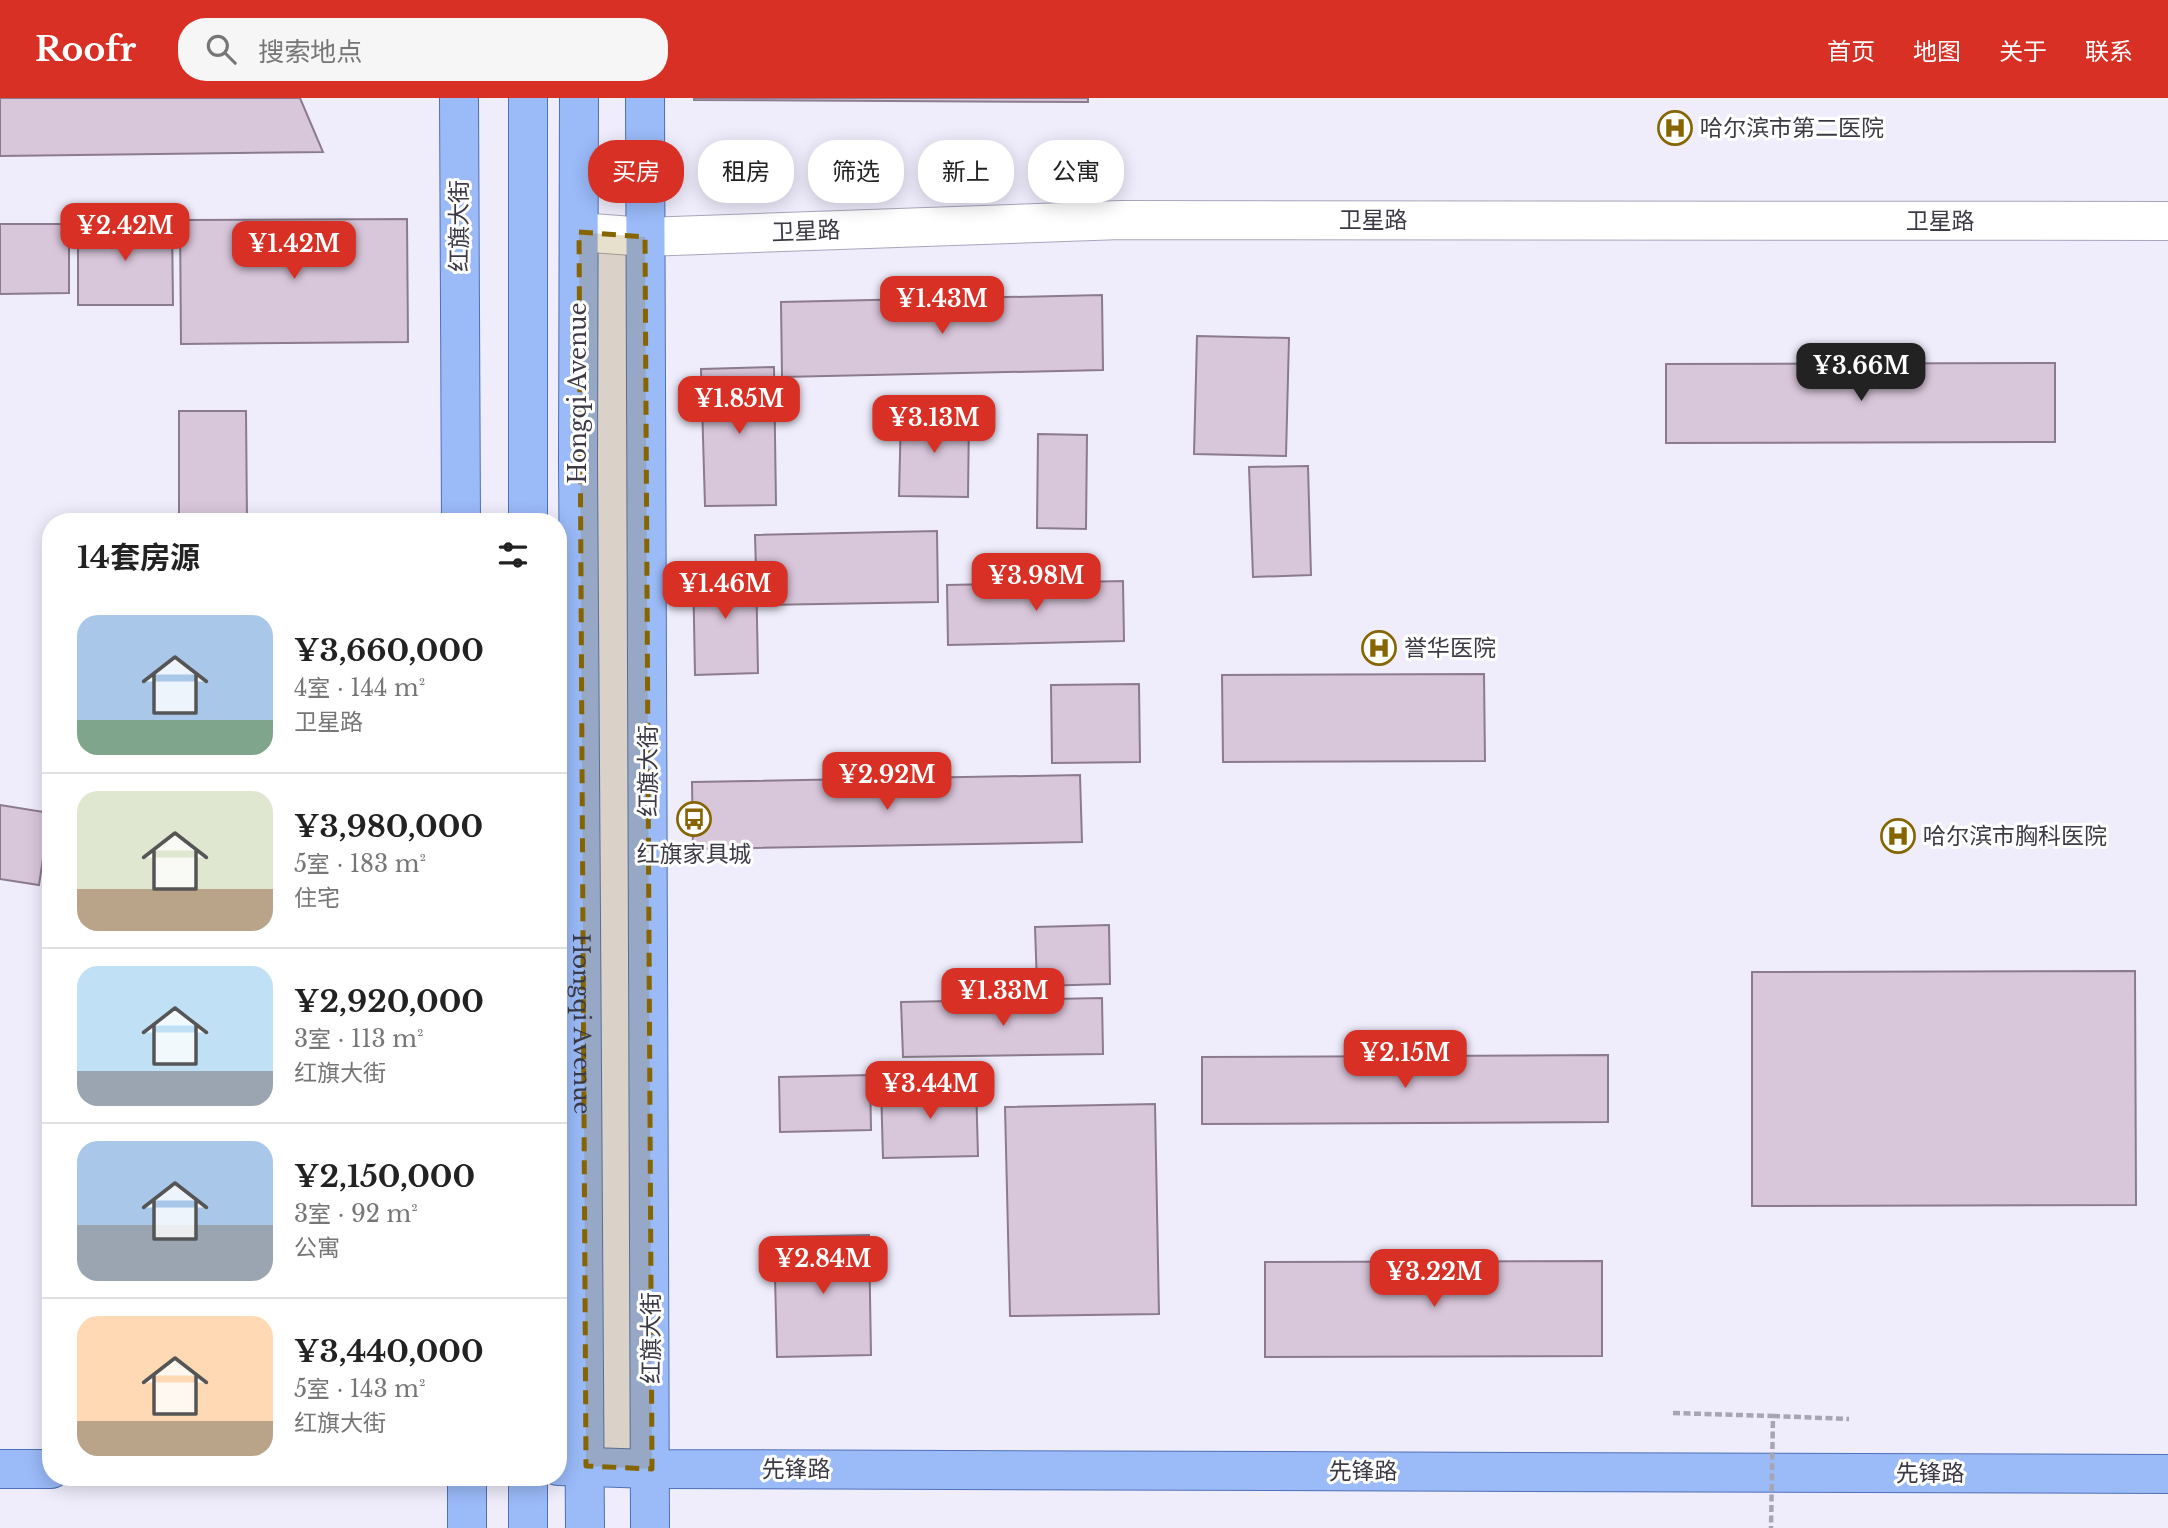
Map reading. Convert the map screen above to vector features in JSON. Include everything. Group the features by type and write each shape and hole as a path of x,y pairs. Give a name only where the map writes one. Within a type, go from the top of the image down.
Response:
{"main road":[{"name":"红旗大街","path":"459,98 461,513"},
{"path":"528,98 528,513"},
{"name":"Hongqi Avenue","path":"579,98 572,1466 585,1528"},
{"name":"红旗大街","path":"645,98 652,1469 650,1528"},
{"name":"先锋路","path":"572,1466 652,1469 2168,1474"},
{"path":"0,1469 42,1469"},
{"path":"467,1486 467,1528"},
{"path":"528,1486 528,1528"}],"street":[{"name":"卫星路","path":"579,232 645,237 1121,220 2168,221"}],"path":[{"path":"1673,1413 1849,1419"},
{"path":"1771,1528 1773,1416"}],"highlighted area":[{"path":"579,232 645,237 652,1469 586,1466"}],"building":[{"path":"0,98 300,98 323,152 0,156"},
{"path":"1088,98 1088,102 694,100"},
{"path":"407,219 408,342 181,344 180,220"},
{"path":"78,220 172,220 173,305 78,305"},
{"path":"0,224 69,224 69,293 0,294"},
{"path":"1102,295 1103,370 782,377 781,302"},
{"path":"1197,336 1289,338 1286,456 1194,454"},
{"path":"2055,363 2055,442 1666,443 1666,364"},
{"path":"774,367 776,505 705,506 701,369"},
{"path":"179,411 246,411 247,513 179,513"},
{"path":"901,413 969,414 968,497 899,496"},
{"path":"1038,434 1087,435 1086,529 1037,528"},
{"path":"1308,466 1311,575 1253,577 1249,467"},
{"path":"937,531 938,602 757,605 755,535"},
{"path":"756,567 758,673 695,675 693,568"},
{"path":"1123,581 1124,641 948,645 947,585"},
{"path":"1484,674 1485,761 1223,762 1222,675"},
{"path":"1139,684 1140,762 1052,763 1051,685"},
{"path":"1080,775 1082,842 693,849 692,782"},
{"path":"0,805 42,812 42,865 39,885 0,879"},
{"path":"1109,925 1110,984 1037,986 1035,927"},
{"path":"2135,971 2136,1205 1752,1206 1752,972"},
{"path":"1102,998 1103,1054 903,1057 901,1002"},
{"path":"1608,1055 1608,1122 1202,1124 1202,1057"},
{"path":"870,1075 871,1130 780,1132 779,1077"},
{"path":"976,1084 978,1156 883,1158 881,1086"},
{"path":"1155,1104 1159,1314 1010,1316 1005,1107"},
{"path":"869,1235 871,1355 777,1357 774,1237"},
{"path":"1602,1261 1602,1356 1265,1357 1265,1262"}],"place":[{"name":"哈尔滨市第二医院","path":"1675,128"},
{"name":"誉华医院","path":"1379,648"},
{"name":"红旗家具城","path":"694,819"},
{"name":"哈尔滨市胸科医院","path":"1898,836"}]}
